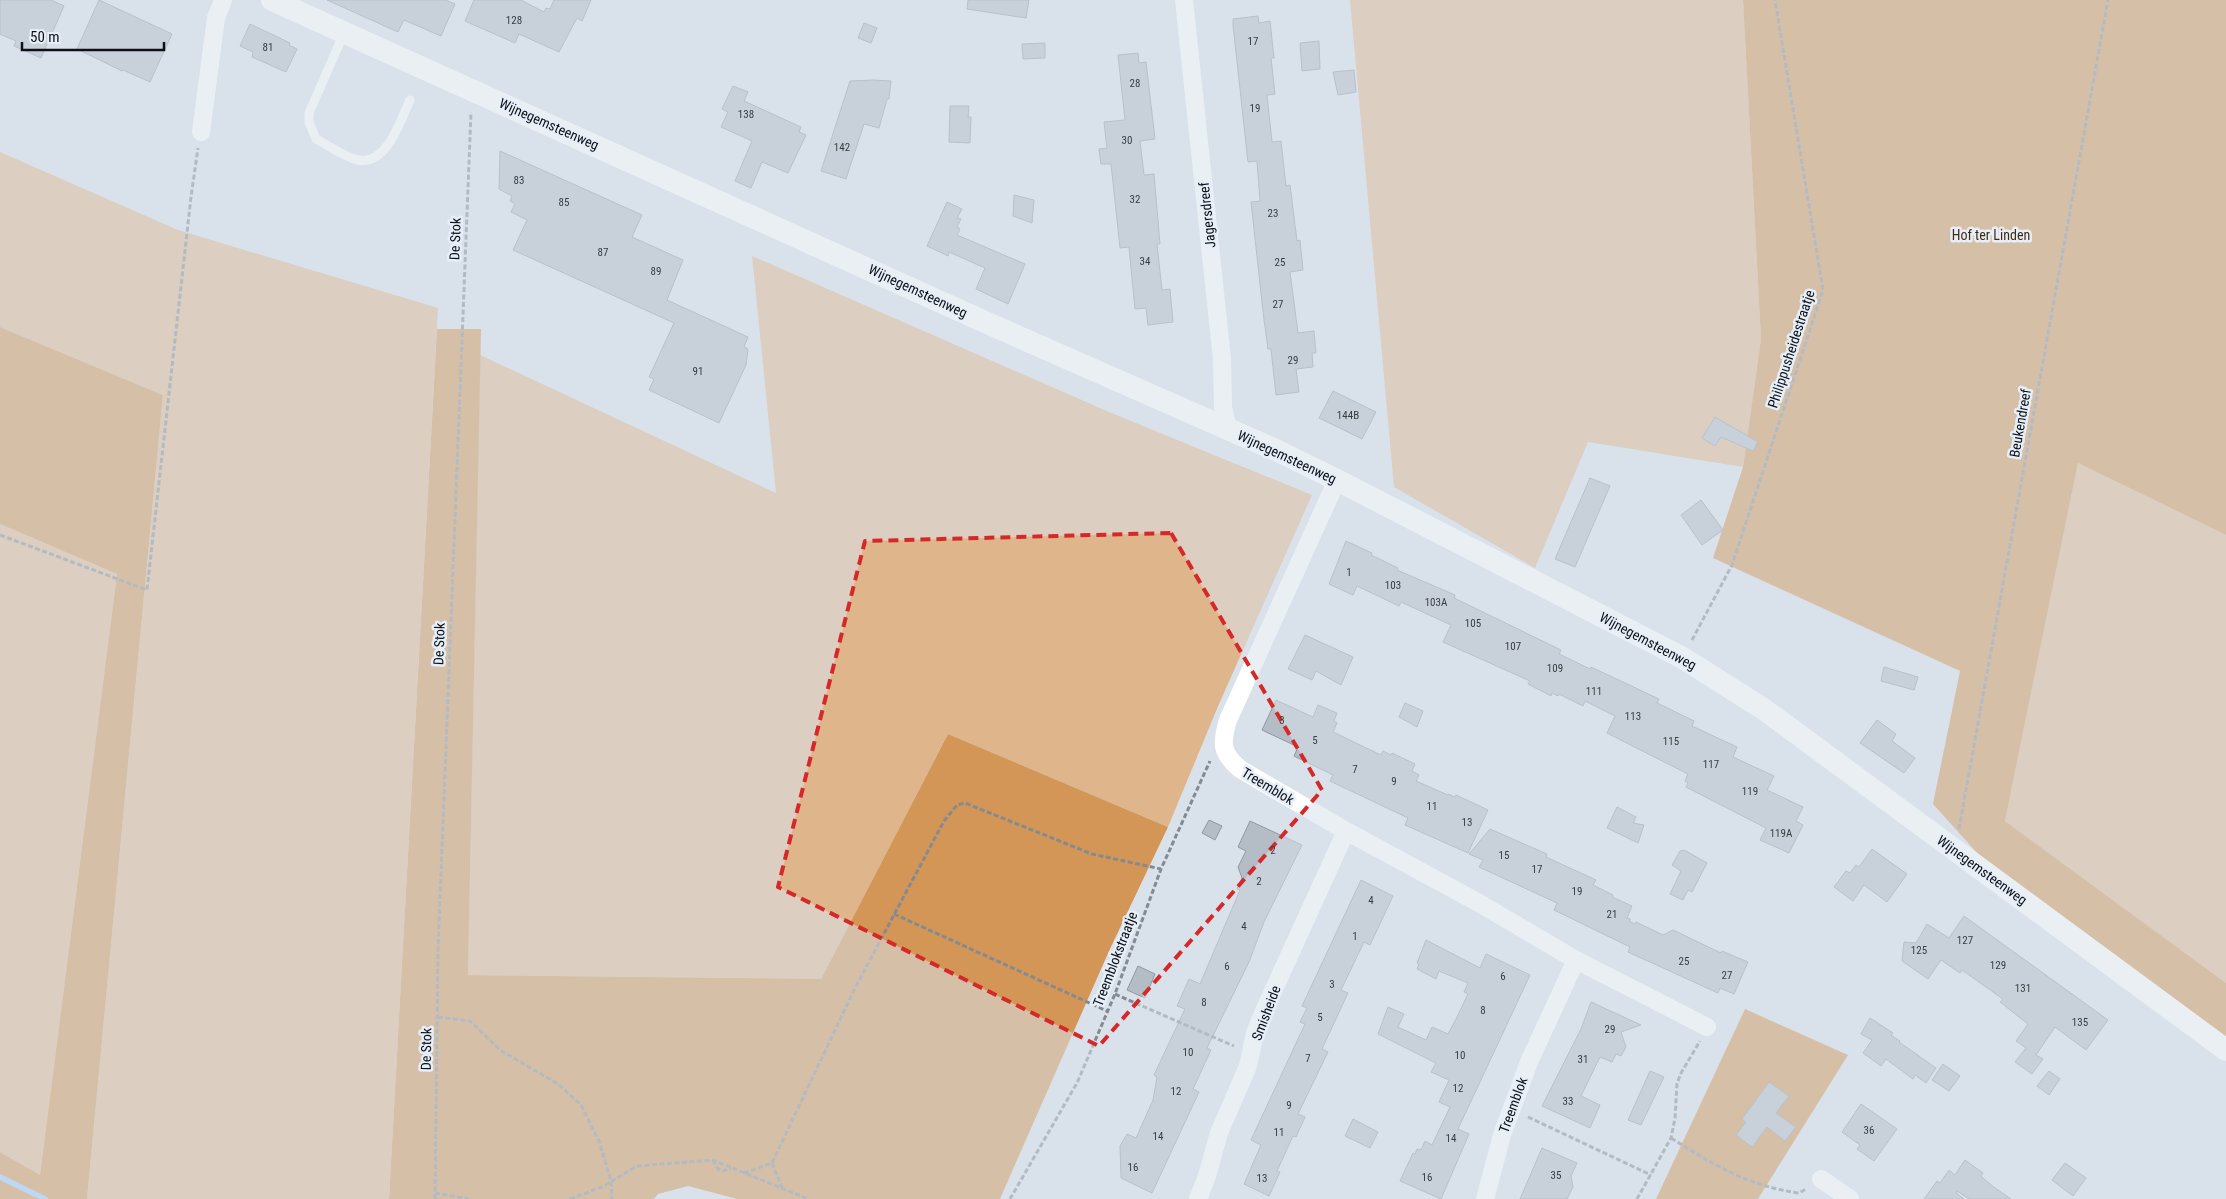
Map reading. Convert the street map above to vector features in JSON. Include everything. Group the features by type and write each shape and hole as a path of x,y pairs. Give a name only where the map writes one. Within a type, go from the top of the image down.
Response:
{"street":[{"path":"200,132 216,18 223,0"},
{"name":"Wijnegemsteenweg","path":"272,0 1337,480 1683,658 1766,710 2226,1050"},
{"name":"Jagersdreef","path":"1184,0 1222,359 1223,407 1228,430"},
{"name":"Treemblok","path":"1337,480 1228,720 1223,744 1224,752 1230,762 1346,831 1479,903 1576,960 1707,1027"},
{"name":"Smisheide","path":"1198,1199 1207,1176 1219,1133 1248,1066 1256,1033 1264,1011 1346,831"},
{"name":"Treemblok","path":"1485,1199 1502,1135 1529,1062 1576,960"},
{"path":"1821,1179 1850,1199"}],"lane":[{"path":"344,32 309,113 309,122 316,139 358,160 375,156 391,142 410,100"}],"path":[{"name":"Philippusheidestraatje","path":"1683,658 1732,564 1823,290 1775,0"},
{"name":"Beukendreef","path":"1955,850 2108,0"},
{"name":"De Stok","path":"435,1199 438,950 472,89"},
{"path":"0,535 147,590 200,132"},
{"name":"Treemblokstraatje","path":"1010,1199 1077,1083 1115,994 1161,869 1212,755"},
{"path":"744,1173 772,1163 855,988 944,821 957,805 965,802 1092,854 1161,869"},
{"path":"894,914 1062,992 1084,999 1107,1012"},
{"path":"1115,994 1238,1048 1252,1050"},
{"path":"438,1017 470,1021 500,1050 558,1084 581,1104 599,1141 611,1182 612,1199"},
{"path":"1637,1199 1671,1138 1675,1118 1677,1084 1681,1073 1707,1027"},
{"path":"1512,1107 1535,1121 1651,1175"},
{"path":"1671,1138 1729,1173 1769,1188 1800,1193 1821,1179"},
{"path":"714,1160 718,1169 723,1171 730,1167"},
{"path":"570,1199 602,1187 637,1166 714,1160 808,1199"},
{"path":"772,1163 782,1188"},
{"path":"435,1193 470,1199"}],"highlighted area":[{"path":"1171,533 1322,790 1099,1046 778,887 865,541"}],"shaded area":[{"path":"1350,0 1743,0 1761,339 1743,467 1588,442 1535,568 1394,487"},
{"path":"0,152 178,230 438,308 389,1199 87,1199 163,395 0,327"},
{"path":"752,256 1109,412 1312,495 1219,704 1168,827 948,734 821,979 468,975 480,355 776,493"},
{"path":"2078,463 2226,535 2226,983 2005,821"},
{"path":"0,524 117,574 40,1175 0,1152"}],"green space":[{"name":"Hof ter Linden","path":"1743,0 2226,0 2226,535 2078,463 2005,821 2226,983 2226,1041 1987,864 1933,804 1960,671 1713,558 1743,467 1761,339"},
{"path":"0,327 163,395 87,1199 0,1199 0,1152 40,1175 117,574 0,524"},
{"path":"437,329 481,329 468,975 821,979 948,734 1168,827 1109,951 1000,1199 737,1199 688,1186 658,1194 654,1199 389,1199"},
{"path":"1745,1009 1848,1055 1758,1199 1656,1199"}],"building":[{"path":"0,0 51,0 64,6 41,58 14,46 16,41 0,34"},
{"path":"99,0 172,34 150,82 122,71 77,49"},
{"path":"327,0 446,0 455,4 441,36 404,20 398,32"},
{"path":"474,0 521,0 544,12 546,8 550,9 554,0 591,0 582,21 577,18 559,52 519,34 515,43 465,21"},
{"path":"968,0 1029,0 1026,18 967,9"},
{"path":"1258,16 1259,23 1270,21 1274,58 1271,58 1275,94 1267,95 1272,142 1281,141 1286,186 1290,185 1297,241 1300,240 1303,270 1290,272 1298,333 1314,331 1316,353 1312,353 1313,367 1296,369 1299,392 1276,395 1271,349 1268,349 1264,320 1251,202 1260,201 1257,161 1248,162 1233,25 1233,19"},
{"path":"864,23 877,28 871,43 858,38"},
{"path":"250,24 290,43 289,45 297,49 286,72 252,57 253,52 240,46"},
{"path":"1319,41 1320,69 1302,71 1300,43"},
{"path":"1045,43 1045,58 1023,59 1022,44"},
{"path":"1138,53 1139,63 1146,62 1155,139 1140,141 1144,175 1154,174 1160,244 1157,244 1162,290 1170,289 1173,322 1148,325 1146,308 1135,309 1129,247 1120,248 1111,164 1101,164 1099,149 1107,148 1104,122 1125,120 1118,55"},
{"path":"1354,70 1356,92 1338,95 1333,72"},
{"path":"850,81 891,81 889,99 887,99 879,128 864,124 846,179 821,171"},
{"path":"733,86 748,92 744,101 801,127 799,132 806,135 788,173 762,162 751,188 735,181 752,141 721,127 728,112 722,109"},
{"path":"950,106 969,106 968,117 971,117 970,143 949,142"},
{"path":"500,151 642,215 632,237 683,260 667,300 748,337 744,347 748,349 746,365 719,423 649,390 654,379 649,377 674,323 513,250 527,220 511,212 515,204 510,201 512,196 499,189"},
{"path":"1014,195 1034,200 1032,223 1013,216"},
{"path":"947,202 962,209 957,218 961,219 957,227 960,229 957,235 1025,264 1008,304 976,289 985,268 949,252 948,256 927,246"},
{"path":"1333,391 1376,412 1362,439 1319,418"},
{"path":"1715,417 1758,442 1753,451 1721,437 1715,446 1702,438"},
{"path":"1590,478 1610,486 1575,567 1555,559"},
{"path":"1701,500 1723,530 1702,545 1681,515"},
{"path":"1346,541 1372,553 1371,555 1398,568 1397,570 1455,595 1454,598 1561,650 1559,654 1659,699 1657,703 1694,721 1692,726 1737,747 1733,757 1774,776 1767,790 1803,807 1796,821 1803,825 1789,853 1760,840 1766,828 1686,787 1688,783 1685,781 1688,774 1607,733 1615,716 1585,701 1583,706 1559,694 1558,696 1552,693 1551,696 1528,684 1530,681 1443,642 1451,625 1401,602 1399,606 1357,586 1353,595 1329,584"},
{"path":"1305,635 1353,657 1341,685 1316,671 1312,680 1288,669"},
{"path":"1884,667 1918,677 1914,690 1881,681"},
{"path":"1276,700 1313,717 1318,705 1337,713 1334,721 1337,723 1333,732 1381,755 1383,751 1391,755 1392,753 1415,764 1412,771 1419,775 1416,781 1448,795 1455,797 1456,795 1488,810 1468,853 1405,825 1408,818 1330,781 1333,775 1294,756 1298,747 1262,730"},
{"path":"1405,703 1423,711 1417,727 1399,717"},
{"path":"1877,720 1896,734 1892,741 1915,758 1904,773 1860,743"},
{"path":"1617,807 1636,817 1633,823 1644,825 1638,843 1607,828"},
{"path":"1209,820 1222,826 1215,840 1202,833"},
{"path":"1250,821 1302,845 1264,922 1249,962 1207,1048 1211,1050 1193,1089 1199,1092 1152,1193 1121,1178 1120,1146 1127,1134 1136,1138 1153,1100 1157,1077 1154,1075 1185,1009 1177,1006 1189,979 1200,984 1240,890 1237,889 1242,878 1238,867 1246,851 1238,847"},
{"path":"1490,829 1547,854 1546,857 1596,880 1593,885 1613,895 1612,897 1632,906 1627,918 1630,919 1630,922 1635,924 1636,922 1663,935 1673,930 1721,953 1722,951 1748,962 1734,994 1720,988 1718,993 1628,952 1630,947 1554,910 1557,903 1479,867 1483,860 1469,854"},
{"path":"1872,849 1907,874 1887,902 1864,885 1853,901 1834,887 1846,871 1850,873 1856,865 1859,867"},
{"path":"1684,850 1707,863 1692,892 1688,890 1683,900 1670,894 1681,871 1672,865 1680,851"},
{"path":"1361,880 1393,896 1370,945 1364,942 1341,990 1348,993 1322,1049 1328,1052 1298,1114 1305,1117 1296,1137 1293,1136 1277,1171 1280,1172 1269,1196 1244,1184 1261,1145 1251,1140 1305,1024 1300,1022 1307,1008 1302,1006"},
{"path":"1964,916 2108,1020 2086,1050 2055,1027 2036,1055 2043,1059 2032,1074 2015,1062 2026,1048 2016,1041 2028,1024 2000,1002 2003,999 1962,970 1960,973 1941,960 1928,979 1902,961 1904,942 1916,943 1927,924 1949,938"},
{"path":"1426,940 1480,968 1486,954 1530,975 1458,1129 1469,1134 1441,1199 1400,1181 1413,1153 1415,1154 1417,1149 1421,1150 1425,1141 1432,1145 1450,1107 1439,1102 1449,1080 1431,1072 1436,1063 1378,1034 1388,1007 1404,1014 1398,1027 1426,1040 1432,1027 1448,1034 1456,1019 1468,994 1464,992 1468,983 1439,971 1436,979 1417,969 1419,964 1417,963"},
{"path":"1138,966 1155,974 1145,998 1127,990"},
{"path":"1591,1002 1641,1025 1621,1032 1626,1047 1621,1056 1616,1054 1612,1062 1600,1057 1581,1096 1600,1105 1590,1128 1542,1106 1581,1029"},
{"path":"1870,1018 1893,1033 1891,1035 1899,1042 1936,1068 1926,1083 1915,1075 1913,1079 1886,1059 1881,1066 1863,1053 1872,1040 1861,1034"},
{"path":"1943,1064 1960,1076 1949,1091 1932,1080"},
{"path":"1650,1071 1664,1077 1641,1125 1628,1120"},
{"path":"2049,1071 2060,1079 2049,1095 2037,1086"},
{"path":"1769,1082 1789,1096 1776,1113 1796,1127 1785,1141 1767,1127 1752,1147 1736,1135 1746,1122 1742,1119"},
{"path":"1861,1104 1897,1129 1874,1161 1857,1149 1860,1145 1842,1132"},
{"path":"1353,1119 1378,1132 1370,1148 1345,1136"},
{"path":"1542,1148 1577,1163 1571,1176 1573,1187 1567,1199 1520,1199"},
{"path":"1965,1160 1983,1173 1981,1176 1991,1185 2011,1199 1969,1199 1957,1191 1956,1193 1964,1199 1924,1199 1937,1181 1940,1183 1949,1170 1955,1175"},
{"path":"2065,1163 2086,1178 2073,1196 2052,1180"}],"waterway":[{"path":"0,1177 45,1199"}]}
